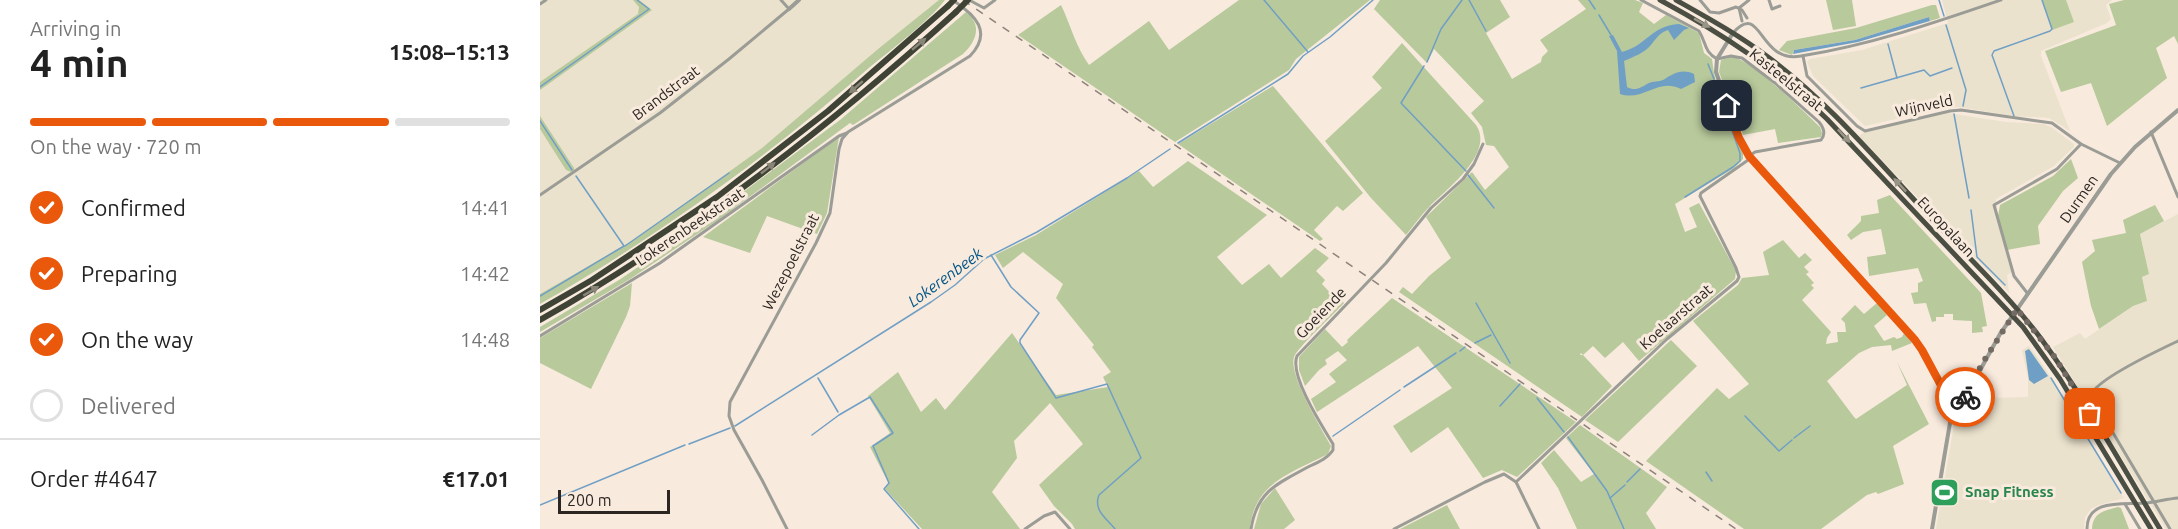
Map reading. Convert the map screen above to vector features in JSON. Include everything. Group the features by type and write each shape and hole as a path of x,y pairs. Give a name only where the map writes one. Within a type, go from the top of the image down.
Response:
{"highway":[{"path":"540,310 592,280 717,197 828,111 953,0"},
{"path":"540,320 594,289 721,205 832,118 969,0"},
{"name":"Europalaan","path":"1660,0 1729,39 1782,77 1812,104 2013,315 2060,379 2151,529"},
{"name":"Europalaan","path":"1676,0 1733,33 1785,70 1824,106 2017,309 2041,338 2067,376 2160,529"}],"street":[{"path":"540,4 546,0"},
{"path":"781,0 789,9"},
{"name":"Brandstraat","path":"540,195 660,113 799,0"},
{"path":"849,132 970,56 980,40 980,30 976,18 953,0"},
{"path":"969,0 984,8 995,0"},
{"path":"1641,0 1699,31 1707,53 1717,59"},
{"path":"1700,0 1713,13 1731,7 1739,8 1747,18 1754,20 1768,43 1789,57 1860,45 2001,0"},
{"path":"1739,8 1749,0"},
{"path":"1769,0 1772,9 1780,6"},
{"path":"1739,8 1742,21"},
{"path":"1747,18 1733,33 1717,59 1716,72 1739,138 1750,157 1915,340 1950,402 1952,411 1932,529"},
{"name":"Kasteelstraat","path":"1717,59 1731,56 1742,58 1774,83 1824,129 1821,140 1755,152 1750,157"},
{"name":"Wijnveld","path":"1803,56 1807,76 1857,126 1865,131 1961,110 2052,123 2081,144 2120,163"},
{"name":"Durmen","path":"1952,411 1961,405 1982,364 2013,315 2120,163 2151,132 2178,110"},
{"name":"Lokerenbeekstraat","path":"540,336 660,263 839,136 849,132"},
{"name":"Wezepoelstraat","path":"787,529 734,430 728,409 830,213 838,150 842,140 849,132"},
{"path":"2151,132 2178,197"},
{"name":"Goeiende","path":"1251,529 1255,512 1266,492 1274,485 1324,459 1333,450 1333,444 1314,412 1299,377 1295,364 1297,356 1386,263 1431,208 1463,179 1483,144"},
{"path":"2028,294 2014,276 1994,205 2056,169 2081,144"},
{"name":"Koelaarstraat","path":"1516,482 1667,339 1737,281 1739,277 1736,268 1700,196 1750,157"},
{"path":"2170,529 2093,399 2092,393 2100,383 2178,341"},
{"path":"1394,529 1498,476 1509,476 1516,482 1539,529"},
{"path":"2087,529 2088,518 2093,512 2117,503 2136,504 2178,498"},
{"path":"2125,504 2140,529"},
{"path":"1025,529 1044,516 1055,512 1070,529"}],"shaded area":[{"path":"540,0 940,0 878,49 762,148 637,238 540,294"},
{"path":"1942,0 2112,0 2106,5 2111,19 2107,23 2041,51 2070,131 2049,118 2014,116 1958,107 1865,126 1813,76 1807,62 1810,59 1862,50 1948,23"},
{"path":"1948,113 2006,122 2043,124 2051,127 2074,144 2074,147 2054,166 1996,199 1998,216 2013,271 2007,275 2009,293 1859,136 1864,132"},
{"path":"2178,214 2178,529 2166,529 2053,347 2080,333 2085,339 2133,306 2147,301 2142,277 2149,274 2140,234"},
{"path":"2029,346 2043,365 2124,498 2091,509 2085,517 2084,529 1936,529 1954,425 1963,408 1983,408 1984,398 2028,397 2028,378 2022,350"}],"green space":[{"path":"633,0 639,0 652,10 540,90 540,82 638,14 639,7"},
{"path":"939,0 945,0 920,26 752,163 627,251 540,304 540,294 637,238 762,148"},
{"path":"1239,0 1370,0 1296,59 1289,70 1175,142 1018,35 1061,5 1077,44 1089,65 1149,21 1169,50"},
{"path":"1380,0 1500,0 1510,17 1486,33 1512,79 1541,62 1542,57 1548,51 1540,40 1586,9 1578,0 1635,0 1643,3 1639,12 1654,24 1666,15 1699,33 1704,53 1712,59 1720,95 1743,153 1743,159 1734,168 1675,204 1685,232 1697,227 1689,208 1699,203 1736,271 1735,279 1639,361 1623,342 1605,358 1593,346 1583,355 1612,386 1582,417 1399,292 1403,287 1412,294 1451,258 1426,217 1472,172 1485,190 1509,167 1494,146 1486,145 1482,127 1471,113 1484,101 1434,49 1427,63 1374,9"},
{"path":"1826,0 1852,0 1856,26 1833,30"},
{"path":"2042,0 2066,0 2074,22 2052,30"},
{"path":"2124,0 2178,0 2178,44 2174,36 2156,48 2167,78 2107,126 2091,83 2061,92 2045,51 2116,25 2109,4"},
{"path":"1936,5 1940,18 1930,21 1929,17 1855,40 1794,50 1792,55 1779,50 1787,41 1856,28"},
{"path":"966,12 975,22 976,33 963,54 853,125 850,123 718,220 630,279 540,332 540,327 619,280 691,231 840,120"},
{"path":"1402,43 1476,125 1480,136 1479,147 1466,170 1427,209 1406,235 1371,198 1325,141 1382,88 1372,77"},
{"path":"1732,57 1751,66 1790,99 1820,127 1821,137 1778,143 1775,129 1743,135 1719,72 1721,60"},
{"path":"1273,86 1363,193 1343,211 1337,206 1314,230 1323,239 1320,241 1178,144"},
{"path":"540,116 574,168 571,172 566,170 540,129"},
{"path":"839,137 827,213 817,234 767,216 750,253 703,237"},
{"path":"2071,159 2078,178 2063,191 2038,226 2040,244 2007,250 1998,216 2000,205 2053,176"},
{"path":"1188,161 1267,215 1217,257 1242,285 1269,264 1281,278 1315,248 1329,258 1316,271 1325,280 1322,284 1336,299 1338,297 1344,303 1297,353 1293,365 1307,402 1331,446 1328,454 1277,481 1267,490 1253,513 1250,529 1075,529 1039,485 1083,444 1050,403 1014,441 1017,458 992,492 1020,529 922,529 885,489 889,484 870,447 890,433 868,396 898,372 921,412 936,398 945,410 1012,333 1056,395 1108,387 1103,377 1111,372 1092,347 1094,345 1056,298 1063,284 1023,252 1003,268 995,255 1036,235 1139,171 1153,187"},
{"path":"1890,195 1981,293 1987,326 1982,327 1983,332 1972,333 1972,321 1953,320 1953,314 1936,317 1936,321 1932,322 1926,303 1914,304 1911,293 1918,292 1918,283 1923,281 1918,268 1869,276 1867,257 1886,254 1881,229 1863,232 1851,240 1847,235 1861,221 1861,216 1879,213 1877,200"},
{"path":"2155,205 2164,221 2140,234 2149,274 2142,277 2147,301 2133,306 2099,329 2091,306 2082,262 2095,251 2092,240 2126,233 2123,220"},
{"path":"1783,240 1799,258 1805,253 1812,260 1804,267 1809,272 1806,274 1814,283 1811,285 1814,288 1802,300 1831,332 1826,344 1838,342 1837,332 1846,332 1845,323 1841,319 1855,305 1864,314 1877,303 1887,315 1874,326 1884,341 1902,337 1904,333 1912,343 1892,351 1891,345 1872,347 1859,353 1827,381 1854,417 1856,419 1907,385 1897,362 1929,424 1893,446 1904,484 1878,494 1876,492 1867,495 1821,529 1744,529 1646,461 1717,388 1729,399 1749,384 1693,321 1738,285 1742,278 1769,275 1763,252"},
{"path":"632,283 630,306 626,317 591,389 540,363 540,338"},
{"path":"1392,298 1576,422 1517,477 1502,470 1483,478 1448,427 1411,453 1393,426 1452,388 1418,346 1317,412 1311,399 1336,382 1329,374 1347,360 1338,351 1325,360 1327,364 1305,386 1299,370 1299,357 1325,329 1342,347"},
{"path":"1671,340 1697,366 1618,442 1585,420"},
{"path":"1580,425 1667,487 1646,513 1656,529 1577,529 1558,488 1541,463 1554,450 1581,482 1594,474 1566,438"},
{"path":"1275,488 1295,520 1284,529 1254,529 1261,504"},
{"path":"1447,505 1460,529 1400,529"},
{"path":"2121,508 2129,529 2092,529 2097,516 2104,511"}],"water":[{"path":"1929,17 1930,21 1858,42 1793,54 1794,50 1855,40"},
{"path":"1679,24 1689,28 1674,40 1668,30 1665,31 1645,51 1624,61 1627,87 1638,88 1681,72 1694,74 1695,82 1681,89 1665,86 1636,95 1620,94 1617,51 1609,36 1613,35 1622,52 1638,45 1662,28"},
{"path":"2029,349 2048,376 2034,384 2029,380 2025,351"}],"waterway":[{"path":"540,87 649,9 637,0"},
{"path":"1264,0 1308,52"},
{"name":"Lokerenbeek","path":"1178,143 1288,74 1303,56 1330,37 1373,0"},
{"path":"1427,62 1441,29 1462,0"},
{"path":"1469,0 1486,31"},
{"path":"1589,0 1595,9"},
{"path":"1939,0 1944,16"},
{"path":"2014,116 1992,55 1994,51 2052,29 2042,0"},
{"path":"1599,15 1611,35"},
{"path":"1946,25 1966,90 1963,106"},
{"path":"1888,44 1897,78"},
{"path":"1708,64 1714,79"},
{"path":"1424,66 1401,103 1466,171"},
{"path":"1861,88 1924,70 1930,76 1952,68"},
{"path":"1685,197 1740,161 1740,153 1715,83"},
{"path":"1954,114 1969,198"},
{"path":"540,121 572,170"},
{"name":"Lokerenbeek","path":"735,426 931,302 955,285 984,259 1037,232 1127,178 1170,149"},
{"path":"625,246 729,173"},
{"path":"1468,175 1494,208"},
{"path":"540,296 624,246 576,176"},
{"path":"1971,210 1977,257 2005,285"},
{"path":"991,255 1011,287 1039,313 1020,343 1056,398 1107,384 1141,458 1099,495 1099,509 1115,529"},
{"path":"1476,303 1510,363"},
{"path":"1475,343 1491,335"},
{"path":"1460,351 1465,347"},
{"path":"1404,387 1456,353"},
{"path":"818,378 838,412"},
{"path":"2051,378 2121,493"},
{"path":"1500,406 1520,384"},
{"path":"1333,436 1400,390"},
{"path":"812,435 839,415 870,397 893,433 873,446 889,483 884,489 919,529"},
{"path":"1537,398 1564,432"},
{"path":"1745,416 1779,451 1792,440"},
{"path":"1794,438 1810,426"},
{"name":"Lokerenbeek","path":"689,444 730,428"},
{"path":"1568,437 1607,491 1624,529"},
{"name":"Lokerenbeek","path":"540,505 685,445"},
{"path":"1627,482 1640,469"},
{"path":"1706,472 1712,481"},
{"path":"1610,498 1625,485"}],"railway":[{"path":"963,0 1736,529"}],"way so far":[{"path":"1965,397 1982,364 2017,309 2054,356 2090,414"}],"place":[{"name":"Snap Fitness","path":"1944,492"}],"route":[{"path":"1727,106 1739,138 1749,156 1915,340 1950,402 1952,411 1961,405 1965,397"}]}
